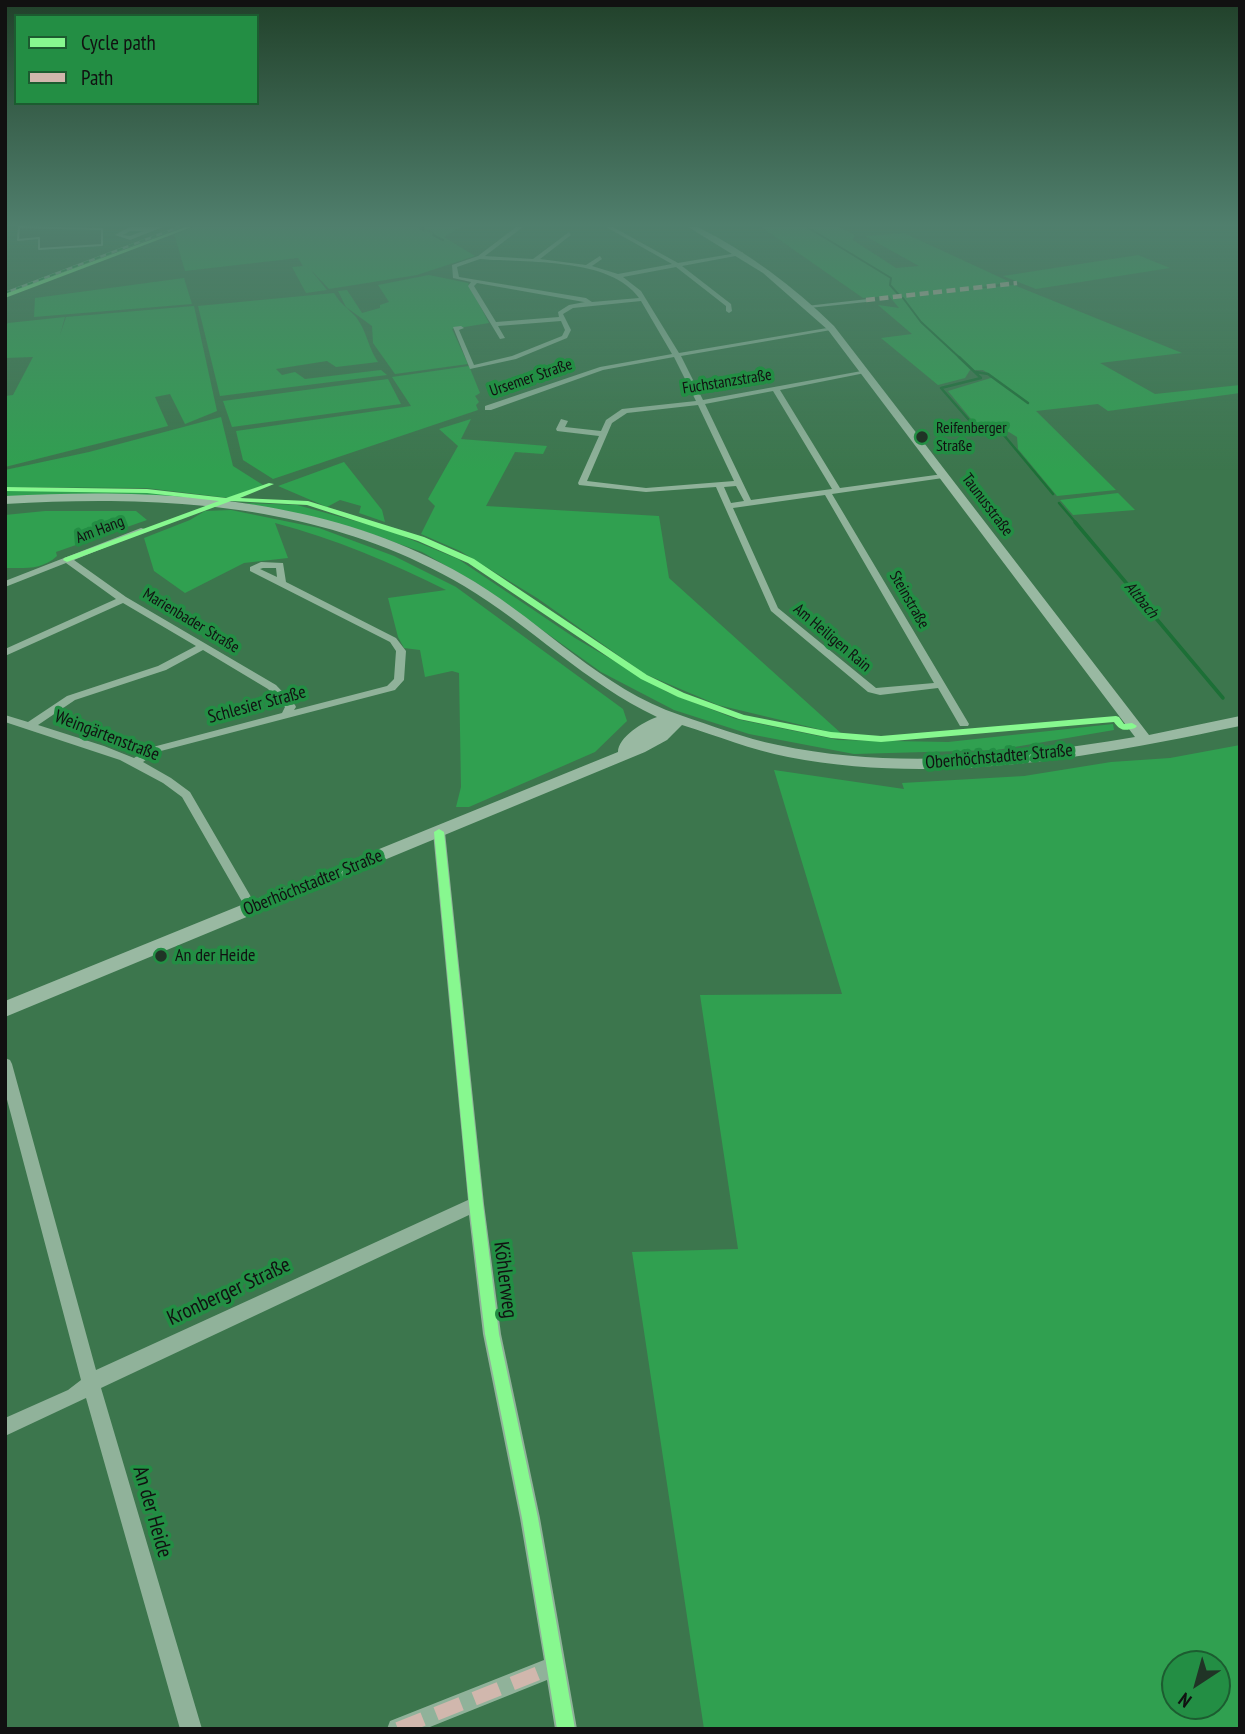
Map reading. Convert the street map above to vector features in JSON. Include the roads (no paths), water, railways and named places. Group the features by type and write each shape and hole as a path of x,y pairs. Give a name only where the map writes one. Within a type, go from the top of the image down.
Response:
{"street":[{"path":"485,308 502,338"},
{"path":"461,328 455,328 472,368 501,362 565,337 568,330 560,313 566,308"},
{"path":"649,308 700,402 748,502"},
{"name":"Taunusstraße","path":"810,308 831,328 865,371 1144,739"},
{"path":"495,324 561,318"},
{"name":"Ursemer Straße","path":"488,408 596,370 831,328"},
{"name":"Fuchstanzstraße","path":"739,483 646,490 582,484 612,418 625,411 700,402 865,371"},
{"name":"Steinstraße","path":"775,388 964,724"},
{"path":"564,421 560,429 604,433"},
{"path":"728,506 943,475"},
{"name":"Am Heiligen Rain","path":"719,485 776,612 872,690 880,692 940,685"},
{"path":"5,500 110,496 218,503 332,526 431,563 484,593 622,693 678,720"},
{"name":"Am Hang","path":"5,584 144,530"},
{"name":"Marienbader Straße","path":"66,560 123,599 272,687 291,707 287,713"},
{"name":"Schlesier Straße","path":"135,763 153,750 391,688 399,680 401,652 393,640 282,583"},
{"path":"5,653 123,599"},
{"path":"29,726 71,698 162,668 203,646"},
{"path":"622,693 642,731"},
{"name":"Weingärtenstraße","path":"5,718 135,763 159,774 186,795 252,909"},
{"name":"Oberhöchstadter Straße","path":"619,754 642,731 662,720 678,720 732,738 790,752 894,765 997,762 1240,721"},
{"name":"Oberhöchstadter Straße","path":"5,1009 594,768 664,734 678,720"},
{"name":"Köhlerweg","path":"439,832 476,1204 492,1334 566,1729"},
{"name":"An der Heide","path":"5,1064 90,1384 191,1729"},
{"name":"Kronberger Straße","path":"5,1427 74,1396 90,1384 476,1204"},
{"path":"398,1729 556,1666"}],"waterway":[{"name":"Altbach","path":"910,308 921,322 961,359"},
{"name":"Altbach","path":"959,357 981,378 941,388 976,428 1003,434 1053,494"},
{"name":"Altbach","path":"976,372 988,374 1028,403"},
{"name":"Altbach","path":"1059,503 1077,524"},
{"name":"Altbach","path":"1075,522 1223,698"}],"place":[{"name":"Reifenberger Straße","path":"922,437"},
{"name":"An der Heide","path":"161,956"}]}
